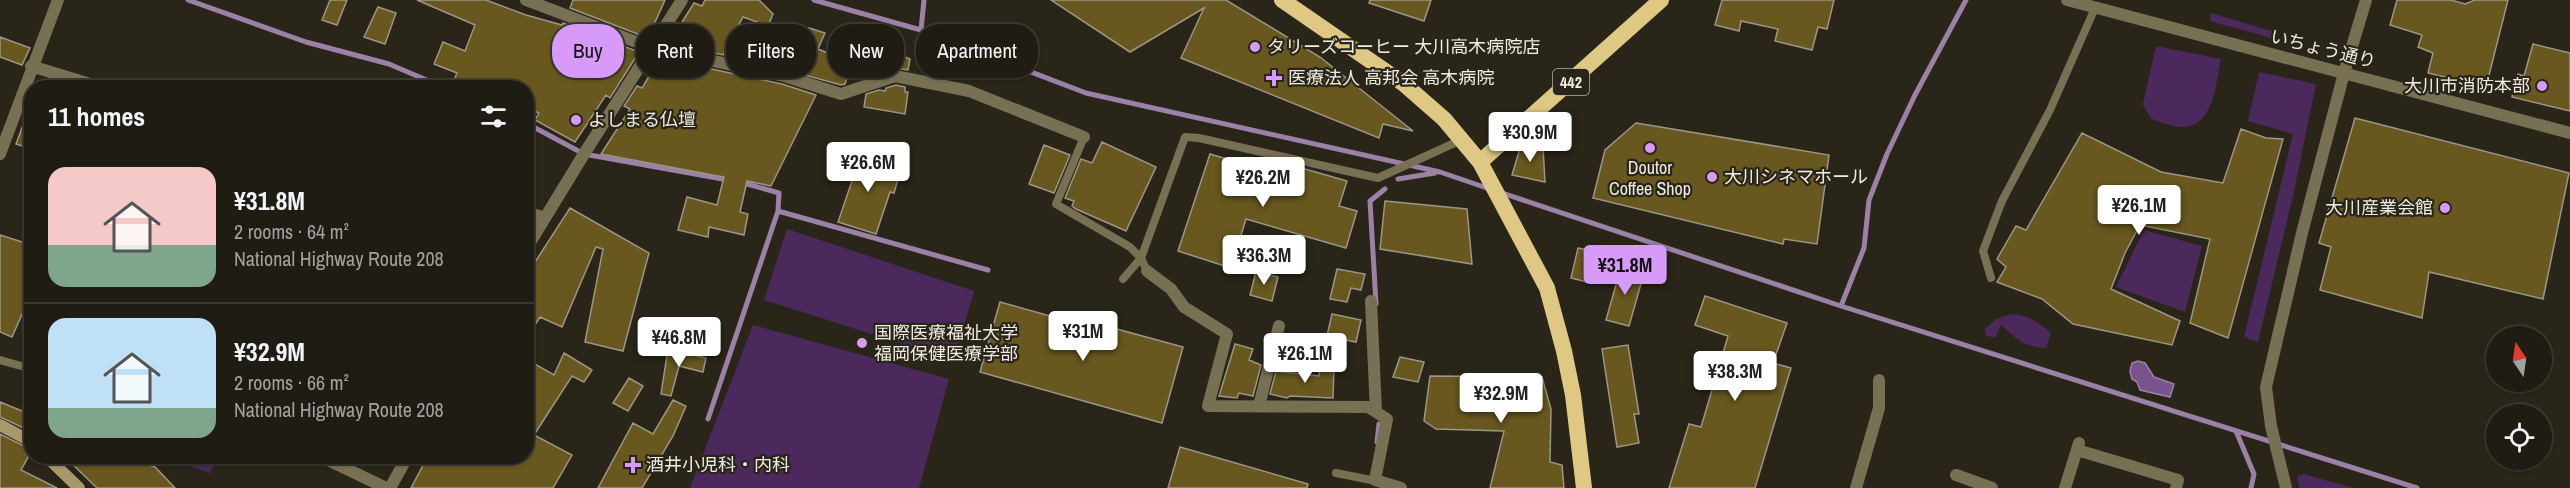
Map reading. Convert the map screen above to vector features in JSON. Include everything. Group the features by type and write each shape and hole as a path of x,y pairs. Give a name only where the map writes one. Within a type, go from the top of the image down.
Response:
{"highway":[{"path":"1282,0 1404,84 1444,119 1483,167 1547,288 1573,396 1584,488"},
{"name":"442","path":"1483,167 1661,0"}],"main road":[{"path":"0,425 24,438"},
{"path":"54,464 79,488"}],"street":[{"path":"26,80 58,0"},
{"path":"526,0 636,42"},
{"path":"667,24 682,0"},
{"name":"いちょう通り","path":"2067,0 2570,133"},
{"path":"2285,483 2271,426 2266,387 2276,334 2344,73 2367,0"},
{"path":"714,61 784,76 841,94 895,76 947,86 969,91 1084,137"},
{"path":"31,66 77,80"},
{"path":"534,236 636,73"},
{"path":"0,154 24,86"},
{"path":"534,215 545,218"},
{"path":"1147,271 1171,289 1184,307 1227,334 1208,406 1368,407 1387,419 1374,483 1401,488"},
{"path":"1371,301 1376,412"},
{"path":"1259,406 1279,326"},
{"path":"1856,488 1880,408 1880,380"},
{"path":"2065,488 2078,446 2178,480 2176,488"},
{"path":"336,464 386,488"},
{"path":"390,488 404,464"},
{"path":"1956,475 1992,488"}],"lane":[{"path":"1991,279 1983,251 2002,201 2050,110 2095,8"},
{"path":"1084,137 1056,204 1130,247 1141,258 1147,271"},
{"path":"1123,279 1141,258 1185,137 1199,138 1378,178 1461,140"},
{"path":"0,360 24,367"},
{"path":"1336,473 1374,483"}],"shaded area":[{"path":"2211,13 2278,33 2275,39 2210,21"},
{"path":"2156,46 2221,59 2211,104 2206,114 2190,126 2178,127 2151,119 2143,104"},
{"path":"2259,72 2316,84 2293,196 2258,342 2244,337 2293,134 2248,121"},
{"path":"787,229 974,291 954,360 764,300"},
{"path":"2144,230 2202,246 2185,312 2116,287"},
{"path":"2011,314 2033,320 2051,333 2046,348 2027,344 2001,325 1995,338 1985,335 1985,329 1996,319"},
{"path":"753,325 949,379 919,488 690,488"},
{"path":"2138,361 2145,363 2154,377 2174,384 2170,397 2140,390 2137,382 2132,379 2130,371 2132,363"},
{"path":"184,464 214,464 210,473"},
{"path":"2304,474 2353,488 2299,488 2297,476"}],"building":[{"path":"330,0 347,0 337,25 322,20"},
{"path":"417,0 486,0 558,24 552,24 552,78 623,78 610,98 606,95 575,142 535,120 539,113 534,111 534,80 454,80 457,73 434,64 443,42 465,51 475,25"},
{"path":"573,0 665,0 654,24 636,24 636,33 624,29 624,24 612,24 570,8"},
{"path":"705,0 759,0 773,14 769,24 743,17 739,24 726,24 726,49 723,55 714,53 714,24 681,24 694,3 702,6"},
{"path":"1051,0 1226,0 1320,57 1413,131 1383,124 1379,138 1181,58 1204,8 1130,52"},
{"path":"1370,0 1431,0 1424,21 1369,3"},
{"path":"1722,0 1834,0 1827,29 1818,27 1812,50 1775,41 1778,29 1741,21 1739,31 1715,25"},
{"path":"2397,0 2451,0 2465,4 2475,0 2508,0 2486,87 2428,73 2433,53 2418,47 2422,35 2390,25"},
{"path":"378,7 396,13 385,44 364,37"},
{"path":"816,30 825,33 818,49 828,53 828,78 847,78 845,84 816,78"},
{"path":"0,37 30,48 22,65 0,57"},
{"name":"大川市消防本部","path":"2533,44 2570,53 2570,111 2512,97 2518,74 2524,76"},
{"path":"624,46 636,51 636,57 624,76"},
{"path":"904,57 910,59 908,70 904,69"},
{"path":"714,70 726,72 726,78 754,78 816,95 771,186 747,181 740,212 748,214 744,235 709,227 708,237 678,230 687,197 717,205 724,177 601,154 630,109 624,106 637,86 642,88 648,78 714,78"},
{"path":"896,85 905,87 905,92 908,92 905,114 864,107 866,94 879,90 885,91 886,88"},
{"name":"大川産業会館","path":"2355,118 2569,173 2543,299 2429,272 2422,318 2320,290 2331,247 2319,243"},
{"path":"24,122 24,146 16,144"},
{"name":"大川シネマホール","path":"1636,123 1829,155 1817,244 1784,239 1783,244 1593,198 1605,150"},
{"path":"2241,129 2266,138 2283,139 2228,338 2190,323 2210,239 2140,225 2125,253 2111,289 2180,321 2172,345 2073,324 2042,299 1997,282 2006,267 1997,259 2016,226 2026,230 2082,133 2161,172 2223,183"},
{"path":"1102,142 1156,167 1126,231 1076,209 1072,206 1074,201 1065,198 1081,159 1092,163"},
{"path":"1522,142 1543,147 1545,182 1512,175"},
{"path":"1044,145 1070,155 1054,193 1029,184"},
{"path":"1210,154 1280,175 1284,163 1347,181 1339,206 1357,211 1346,248 1246,219 1231,268 1178,251"},
{"path":"853,155 901,169 894,193 890,192 876,234 838,222 852,181 846,179"},
{"path":"1385,201 1467,209 1472,264 1380,249"},
{"path":"570,208 649,253 623,351 585,342 603,249 596,247 562,327 540,317 534,326 534,264"},
{"path":"0,235 24,242 24,310 12,337 0,332"},
{"path":"1578,248 1594,251 1587,282 1571,278"},
{"path":"1621,267 1644,273 1629,326 1606,320"},
{"path":"1337,269 1365,274 1361,290 1351,288 1347,302 1330,299"},
{"path":"1256,272 1278,277 1272,301 1250,295"},
{"path":"1705,296 1787,323 1773,363 1791,368 1755,488 1669,488 1689,424 1701,427 1728,336 1695,325"},
{"path":"1000,302 1111,333 1113,328 1183,347 1162,423 980,372"},
{"path":"1332,314 1361,320 1356,342 1327,336"},
{"path":"1235,344 1253,349 1249,360 1261,365 1253,396 1239,393 1237,398 1219,396"},
{"path":"1628,345 1639,414 1634,414 1639,443 1617,447 1602,349"},
{"path":"668,349 706,358 703,372 679,366 671,396 661,394"},
{"path":"564,353 592,370 584,382 572,376 534,435 534,364 554,375"},
{"path":"1400,357 1424,362 1418,382 1393,377"},
{"path":"1320,365 1334,367 1333,398 1290,396 1287,398 1270,394 1276,371 1319,376"},
{"path":"1430,376 1542,377 1551,409 1550,462 1562,465 1564,488 1490,488 1504,431 1436,429 1424,421"},
{"path":"629,378 643,386 628,411 613,403"},
{"name":"酒井小児科・内科","path":"673,400 686,406 673,436 642,488 598,488 633,423 653,434"},
{"path":"0,402 24,412 24,428 0,417"},
{"path":"0,434 24,446 24,464 21,470 57,488 0,488"},
{"path":"534,435 572,455 553,488 411,488 424,464 534,464"},
{"path":"1180,447 1308,484 1307,488 1168,488"},
{"path":"72,464 146,464 155,467 175,488 97,488"}],"waterway":[{"path":"188,0 306,42 389,64 427,80"},
{"path":"814,0 921,30 1086,93 1440,172 1490,189"},
{"path":"922,24 924,0"},
{"path":"1841,306 1864,248 1869,200 1887,154 1915,95 1966,0"},
{"path":"534,127 584,154 728,180"},
{"path":"1398,179 1435,173"},
{"path":"740,182 779,193 778,211"},
{"path":"1376,304 1370,201 1385,189"},
{"path":"1502,193 1841,306 2417,488"},
{"path":"708,419 778,211 988,270"},
{"path":"1377,442 1379,424"},
{"path":"2236,431 2254,474 2251,488"}],"place":[{"name":"タリーズコーヒー 大川高木病院店","path":"1255,47"},
{"name":"医療法人 高邦会 高木病院","path":"1274,78"},
{"name":"大川市消防本部","path":"2542,86"},
{"name":"よしまる仏壇","path":"576,120"},
{"name":"Doutor Coffee Shop","path":"1650,148"},
{"name":"大川シネマホール","path":"1712,177"},
{"name":"大川産業会館","path":"2445,208"},
{"name":"国際医療福祉大学 福岡保健医療学部","path":"862,343"},
{"name":"酒井小児科・内科","path":"633,465"}]}
